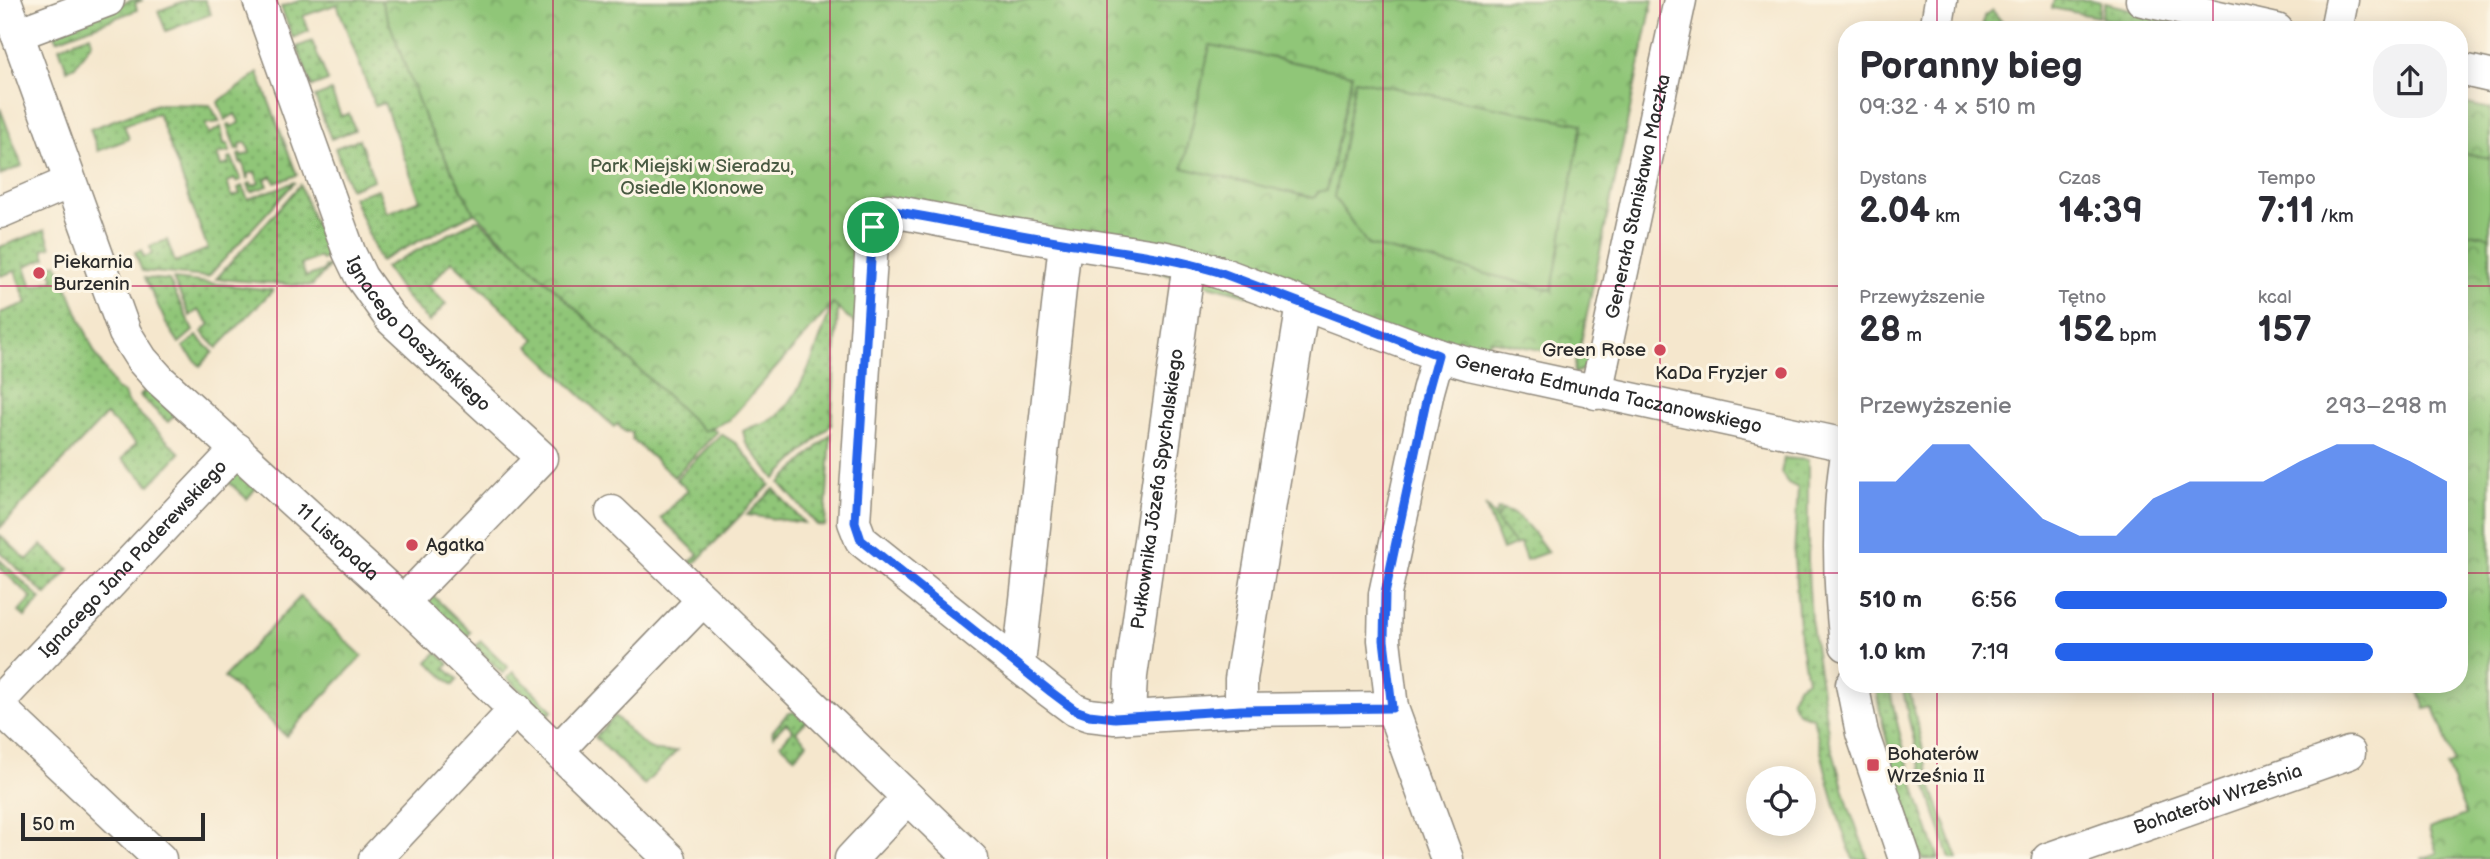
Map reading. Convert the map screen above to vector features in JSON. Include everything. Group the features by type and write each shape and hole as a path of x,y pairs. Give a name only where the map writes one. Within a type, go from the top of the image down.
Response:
{"street":[{"name":"11 Listopada","path":"5,0 125,333 142,360 160,380 403,602 670,859"},
{"path":"18,34 108,0"},
{"name":"Ignacego Daszyńskiego","path":"259,0 349,252 361,277 391,319 542,458 403,602"},
{"name":"Generała Stanisława Maczka","path":"1596,393 1680,0"},
{"path":"1938,21 1941,0"},
{"path":"2142,0 2236,21"},
{"path":"2338,21 2342,0"},
{"path":"2468,71 2490,76"},
{"path":"0,212 70,182"},
{"name":"Generała Edmunda Taczanowskiego","path":"1019,664 866,544 855,528 873,227 878,214 888,210 1189,263 1438,355 1596,393 1838,443"},
{"path":"1065,243 1019,664 1075,710 1101,717 1241,710 1392,708"},
{"name":"Pułkownika Józefa Spychalskiego","path":"1129,716 1131,676 1189,263"},
{"path":"1241,710 1241,679 1303,304"},
{"path":"1438,355 1385,594 1384,640 1392,708 1447,859"},
{"name":"Ignacego Jana Paderewskiego","path":"0,700 237,449"},
{"path":"612,512 972,859"},
{"path":"558,750 702,600"},
{"path":"1854,693 1862,733 1905,859"},
{"path":"0,708 160,859"},
{"path":"375,859 516,709"},
{"name":"Bohaterów Września","path":"2048,859 2349,753"},
{"path":"850,859 908,798"}],"green space":[{"path":"132,0 143,0 135,3 137,10 57,40 53,29"},
{"path":"187,0 205,0 211,14 166,31 158,11"},
{"path":"301,0 385,0 474,213 380,261 353,197 378,189 387,213 420,200 384,103 375,106 337,4 303,16 309,31 293,38 281,7"},
{"name":"Park Miejski w Sieradzu, Osiedle Klonowe","path":"381,0 1653,0 1580,347 1596,352 1587,367 1574,374 1576,357 1490,340 1485,359 884,198 858,326 833,304 729,420 704,431 473,211 425,119"},
{"path":"2054,0 2101,2 2098,17 2052,8"},
{"path":"2105,3 2175,21 2116,21 2101,18"},
{"path":"1992,10 2001,21 1983,21 1984,16"},
{"path":"90,35 92,42 75,66 67,70 59,47"},
{"path":"312,41 328,81 312,87 297,47"},
{"path":"1210,45 1352,74 1327,190 1318,192 1314,198 1183,168"},
{"path":"258,73 297,175 275,183 272,176 265,179 268,186 251,192 248,184 251,183 252,186 259,183 255,172 248,174 247,179 243,162 240,163 238,155 250,153 246,142 236,150 227,125 230,124 231,127 240,123 235,114 225,120 218,102"},
{"path":"1355,80 1582,124 1552,290 1368,245 1334,197"},
{"path":"331,91 341,116 349,114 355,130 331,139 315,97"},
{"path":"157,104 210,105 220,122 205,124 209,134 221,127 224,144 228,144 230,152 217,154 221,166 229,164 228,159 232,158 241,180 227,182 232,197 240,194 238,188 242,186 248,199 295,182 208,277 142,271 135,252 141,250 144,257 152,254 150,246 167,240 175,262 208,249 158,113 124,125 129,139 98,151 90,129"},
{"path":"2468,104 2490,109 2490,859 2421,859 2437,853 2429,829 2466,815 2447,766 2454,762 2434,707 2425,709 2419,693 2468,693"},
{"path":"0,108 22,166 0,175"},
{"path":"359,139 374,180 350,189 335,148"},
{"path":"2468,154 2490,158 2490,237 2468,233"},
{"path":"300,185 328,257 322,260 319,257 301,265 306,277 325,270 324,267 331,264 312,286 216,279"},
{"path":"476,220 506,245 521,249 684,411 717,432 674,477 632,439 632,432 625,432 617,424 614,427 529,346 535,339 452,261 428,286 446,304 429,322 404,295 385,267"},
{"path":"45,230 51,247 43,249 46,258 25,266 32,287 54,280 49,266 57,263 94,351 116,389 124,393 127,402 180,453 150,485 122,459 136,443 106,415 0,528 0,313 27,303 15,271 0,276 0,247"},
{"path":"145,278 169,280 193,331 179,343 166,323"},
{"path":"173,279 273,290 217,348 202,332 210,324 198,310 190,316"},
{"path":"840,279 831,425 775,479 746,443 743,431 773,419 791,400 809,368"},
{"path":"197,336 213,352 200,366 183,347"},
{"path":"149,386 175,415 168,422 140,396"},
{"path":"721,434 737,444 770,485 689,569 689,563 698,554 661,518 688,490 676,479"},
{"path":"831,434 825,526 817,525 780,483"},
{"path":"1784,458 1808,460 1808,572 1811,619 1829,738 1849,808 1868,859 1853,859 1835,807 1813,717 1798,712 1791,698 1798,686 1807,680 1800,640 1794,556 1798,488 1788,483 1781,473"},
{"path":"238,473 247,476 256,488 247,499 223,477"},
{"path":"774,489 804,523 747,515"},
{"path":"1485,505 1494,516 1498,509 1503,510 1496,520 1515,545 1502,550"},
{"path":"1503,510 1523,521 1548,552 1526,560 1520,543 1515,545 1495,520"},
{"path":"0,535 27,560 41,545 69,569 46,595 0,552"},
{"path":"0,560 41,599 25,617 19,612 32,598 0,568"},
{"path":"427,590 471,632 466,638 437,610 427,612 424,602"},
{"path":"300,597 362,656 286,736 224,677"},
{"path":"481,641 508,667 503,674 475,647"},
{"path":"437,652 449,664 445,668 458,679 453,685 428,662"},
{"path":"513,672 553,710 546,718 507,678"},
{"path":"1877,693 1891,693 1910,773 1939,859 1922,859 1901,794"},
{"path":"1904,693 1910,693 1931,785 1958,859 1950,859"},
{"path":"802,713 808,719 796,732 807,743 795,757 781,744 793,730 786,723 773,736 772,732 787,714"},
{"path":"615,716 649,748 666,752 677,751 644,785 595,737"}],"place":[{"name":"Piekarnia Burzenin","path":"39,273"},
{"name":"Green Rose","path":"1660,350"},
{"name":"KaDa Fryzjer","path":"1781,373"},
{"name":"Agatka","path":"412,545"},
{"name":"Bohaterów Września II","path":"1873,765"}],"route":[{"path":"888,210 1005,233 1092,245 1189,263 1438,355 1385,594 1384,640 1392,708 1241,710 1115,718 1089,715 1075,710 1051,692 861,540 855,528 856,479 873,227 878,214 888,210"}]}
